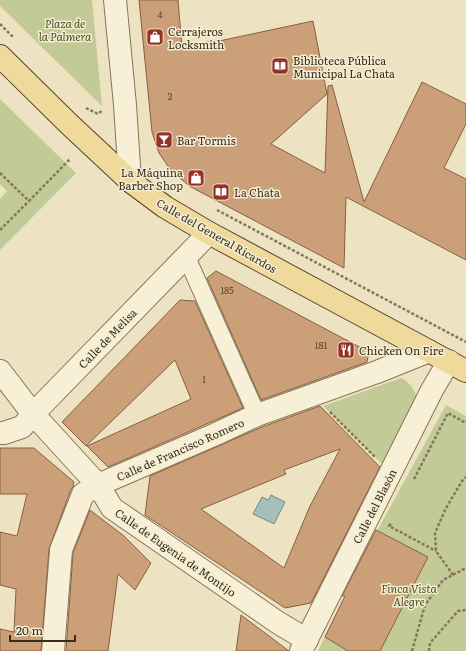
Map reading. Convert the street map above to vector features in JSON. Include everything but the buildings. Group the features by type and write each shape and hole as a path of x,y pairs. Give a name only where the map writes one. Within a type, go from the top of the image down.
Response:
{"main road":[{"name":"Calle del General Ricardos","path":"0,56 130,181 165,207 209,233 457,366"}],"street":[{"path":"115,0 125,105 130,181"},
{"name":"Calle de Melisa","path":"0,433 22,427 209,233"},
{"path":"186,256 257,415"},
{"name":"Calle de Francisco Romero","path":"53,651 61,550 83,494 98,485 257,415 377,372 429,351"},
{"name":"Calle del Blasón","path":"304,646 432,390 457,366"},
{"name":"Calle de Eugenia de Montijo","path":"0,371 33,414 98,485 112,508 278,622 304,646"}],"path":[{"path":"0,24 17,41"},
{"path":"84,108 98,114 108,106"},
{"path":"0,230 70,159"},
{"path":"0,173 29,201"},
{"path":"217,210 466,342"},
{"path":"328,411 377,458"},
{"path":"412,484 448,413 466,423"},
{"path":"436,551 435,533 446,508 466,476"},
{"path":"393,519 390,526 436,551 453,575"},
{"path":"412,651 425,605 443,580 466,568"},
{"path":"429,651 430,643 458,611 466,610"}],"green space":[{"name":"Plaza de la Palmera","path":"0,0 92,0 102,106 0,6"},
{"path":"0,99 76,173 0,250 0,199 7,191 0,184"},
{"path":"401,378 407,381 417,397 382,464 323,406"},
{"name":"Finca Vista Alegre","path":"446,405 466,416 466,651 318,651 377,531"}],"water":[{"path":"271,495 285,502 274,524 253,514 262,497 268,500"}],"place":[{"name":"Cerrajeros Locksmith","path":"155,37"},
{"name":"Biblioteca Pública Municipal La Chata","path":"280,66"},
{"name":"Bar Tormis","path":"164,140"},
{"name":"La Máquina Barber Shop","path":"196,178"},
{"name":"La Chata","path":"221,192"},
{"name":"Chicken On Fire","path":"346,350"}]}
